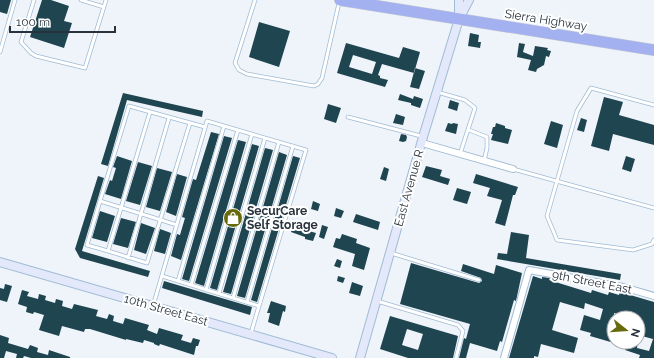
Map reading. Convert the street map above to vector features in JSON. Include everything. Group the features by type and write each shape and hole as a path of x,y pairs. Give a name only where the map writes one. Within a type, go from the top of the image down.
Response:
{"highway":[{"name":"Sierra Highway","path":"340,0 654,50"}],"main road":[{"name":"East Avenue R","path":"459,0 459,19"},
{"name":"East Avenue R","path":"360,358 422,140 459,19 469,0"},
{"name":"10th Street East","path":"0,262 327,357"}],"street":[{"path":"422,140 460,154 513,169"},
{"name":"9th Street East","path":"504,358 529,270 624,287 654,296"}],"lane":[{"path":"0,52 15,0"},
{"path":"34,0 21,42 31,53 36,56 85,68 106,0"},
{"path":"81,0 104,7"},
{"path":"255,0 235,63 236,66 239,70 247,74 314,86 318,84 322,78 340,0"},
{"path":"654,105 591,88 577,111 548,216 557,240 632,250 652,244 654,240"},
{"path":"437,92 465,100 475,108 460,154"},
{"path":"190,123 147,263 87,245 129,106 190,123 205,128"},
{"path":"108,252 150,112"},
{"path":"348,117 422,140"},
{"path":"128,258 169,118"},
{"path":"153,306 206,121 294,146 306,150 250,334"},
{"path":"178,281 224,126"},
{"path":"191,285 238,130"},
{"path":"469,130 487,137 487,148 484,161"},
{"path":"206,290 252,134"},
{"path":"219,294 265,138"},
{"path":"233,298 279,142"},
{"path":"247,302 294,146"},
{"path":"513,169 654,208"},
{"path":"100,201 177,225"},
{"path":"391,253 479,280"},
{"path":"162,276 259,306"},
{"path":"377,301 458,325 463,331 456,358"}],"building":[{"path":"0,0 11,0 7,14 0,12"},
{"path":"42,0 51,0 69,6 64,21 72,23 64,48 30,37"},
{"path":"259,22 290,31 279,67 249,57"},
{"path":"470,33 479,35 478,42 481,42 480,48 468,46"},
{"path":"346,43 399,58 403,47 420,52 414,73 382,64 378,75 380,78 388,80 385,87 337,73","holes":["353,55 376,62 372,74 349,67"]},
{"path":"519,43 525,44 523,52 533,56 535,46 548,48 547,50 551,51 549,57 546,56 544,65 537,69 536,72 528,70 531,60 517,57"},
{"path":"415,68 425,71 419,89 410,87"},
{"path":"123,93 203,111 202,117 127,100 108,166 101,164"},
{"path":"400,94 413,99 414,96 423,99 420,108 411,105 411,103 398,100"},
{"path":"604,97 623,102 619,115 654,125 654,145 613,134 609,151 591,146"},
{"path":"450,100 459,103 457,111 448,108"},
{"path":"328,104 341,108 336,123 324,119"},
{"path":"396,114 405,117 403,125 393,123"},
{"path":"581,118 587,120 584,132 577,130"},
{"path":"551,121 563,125 557,148 544,144"},
{"path":"448,123 458,124 456,134 445,131"},
{"path":"496,123 512,130 508,144 491,140 493,127 495,127"},
{"path":"211,132 219,134 181,260 171,256 177,234 180,235 185,218 182,217 193,179 196,180"},
{"path":"401,134 406,135 406,141 399,141"},
{"path":"224,136 232,138 189,281 182,279"},
{"path":"238,140 246,142 204,286 195,283"},
{"path":"252,144 259,146 217,290 210,288"},
{"path":"265,148 273,150 231,294 223,292"},
{"path":"279,152 287,155 245,298 237,296"},
{"path":"117,156 132,161 121,199 105,194 110,180 112,181 116,168 113,167"},
{"path":"293,156 300,158 257,302 251,300"},
{"path":"626,156 635,159 631,172 622,169"},
{"path":"138,162 152,166 140,205 126,201"},
{"path":"426,166 442,170 440,176 450,179 448,185 422,177"},
{"path":"384,167 389,169 386,181 380,179"},
{"path":"157,168 172,172 160,211 146,207"},
{"path":"177,174 187,177 176,216 166,212"},
{"path":"476,174 518,187 515,195 513,195 505,226 495,223 502,200 487,196 490,188 473,183"},
{"path":"98,176 104,178 82,251 150,271 148,277 80,258 75,249"},
{"path":"457,188 471,192 467,204 453,200"},
{"path":"313,201 320,204 318,211 311,209"},
{"path":"336,208 344,211 341,218 334,216"},
{"path":"100,211 115,216 107,242 92,238"},
{"path":"356,214 380,222 378,230 353,222"},
{"path":"121,218 136,222 128,248 113,244"},
{"path":"141,223 155,228 146,254 134,250"},
{"path":"297,224 306,227 305,230 316,233 313,241 291,232 293,226 296,227"},
{"path":"322,225 328,227 324,239 319,237"},
{"path":"160,229 171,233 165,254 154,251"},
{"path":"511,232 529,235 526,258 621,274 620,280 497,259 498,253 507,254"},
{"path":"342,234 357,239 356,243 370,248 364,270 352,266 355,254 333,247 336,238 340,239"},
{"path":"337,259 342,261 340,268 334,266"},
{"path":"411,263 479,283 482,281 481,278 461,271 463,264 494,274 496,265 522,273 516,301 514,300 502,342 500,341 497,351 470,343 466,358 459,358 464,338 466,339 470,324 400,304"},
{"path":"338,276 345,278 343,283 337,281"},
{"path":"533,276 542,279 542,277 550,278 549,280 591,293 592,290 608,295 609,292 619,295 620,292 654,302 654,358 639,358 640,355 625,350 649,351 653,339 646,337 646,310 606,310 606,341 590,336 591,333 580,330 584,315 600,320 603,309 585,303 584,309 560,302 552,330 578,338 574,353 541,344 538,357 509,358"},
{"path":"164,281 252,307 250,315 162,288"},
{"path":"352,282 363,286 360,296 349,293"},
{"path":"5,284 12,286 7,302 0,300 0,288 4,289"},
{"path":"22,290 29,292 27,296 38,299 39,294 46,296 45,300 55,303 56,299 63,301 62,306 72,309 74,304 98,310 96,316 107,319 109,314 114,316 113,321 123,324 125,318 149,325 147,330 157,334 159,328 183,335 181,340 191,343 193,338 200,340 198,346 196,346 194,355 160,344 159,346 144,340 143,343 126,340 90,329 85,329 84,332 62,326 59,336 39,330 44,315 34,312 33,314 26,312 27,307 18,304"},
{"path":"271,301 286,306 279,326 268,322 270,313 267,313"},
{"path":"390,316 458,336 453,358 408,358 380,349","holes":["407,329 423,334 418,350 402,345"]},
{"path":"0,335 9,338 8,343 28,349 30,345 38,348 37,352 48,355 49,350 70,358 31,358 24,356 23,358 16,358 17,354 6,351 4,358 0,358"}],"place":[{"name":"SecurCare Self Storage","path":"233,218"}]}
